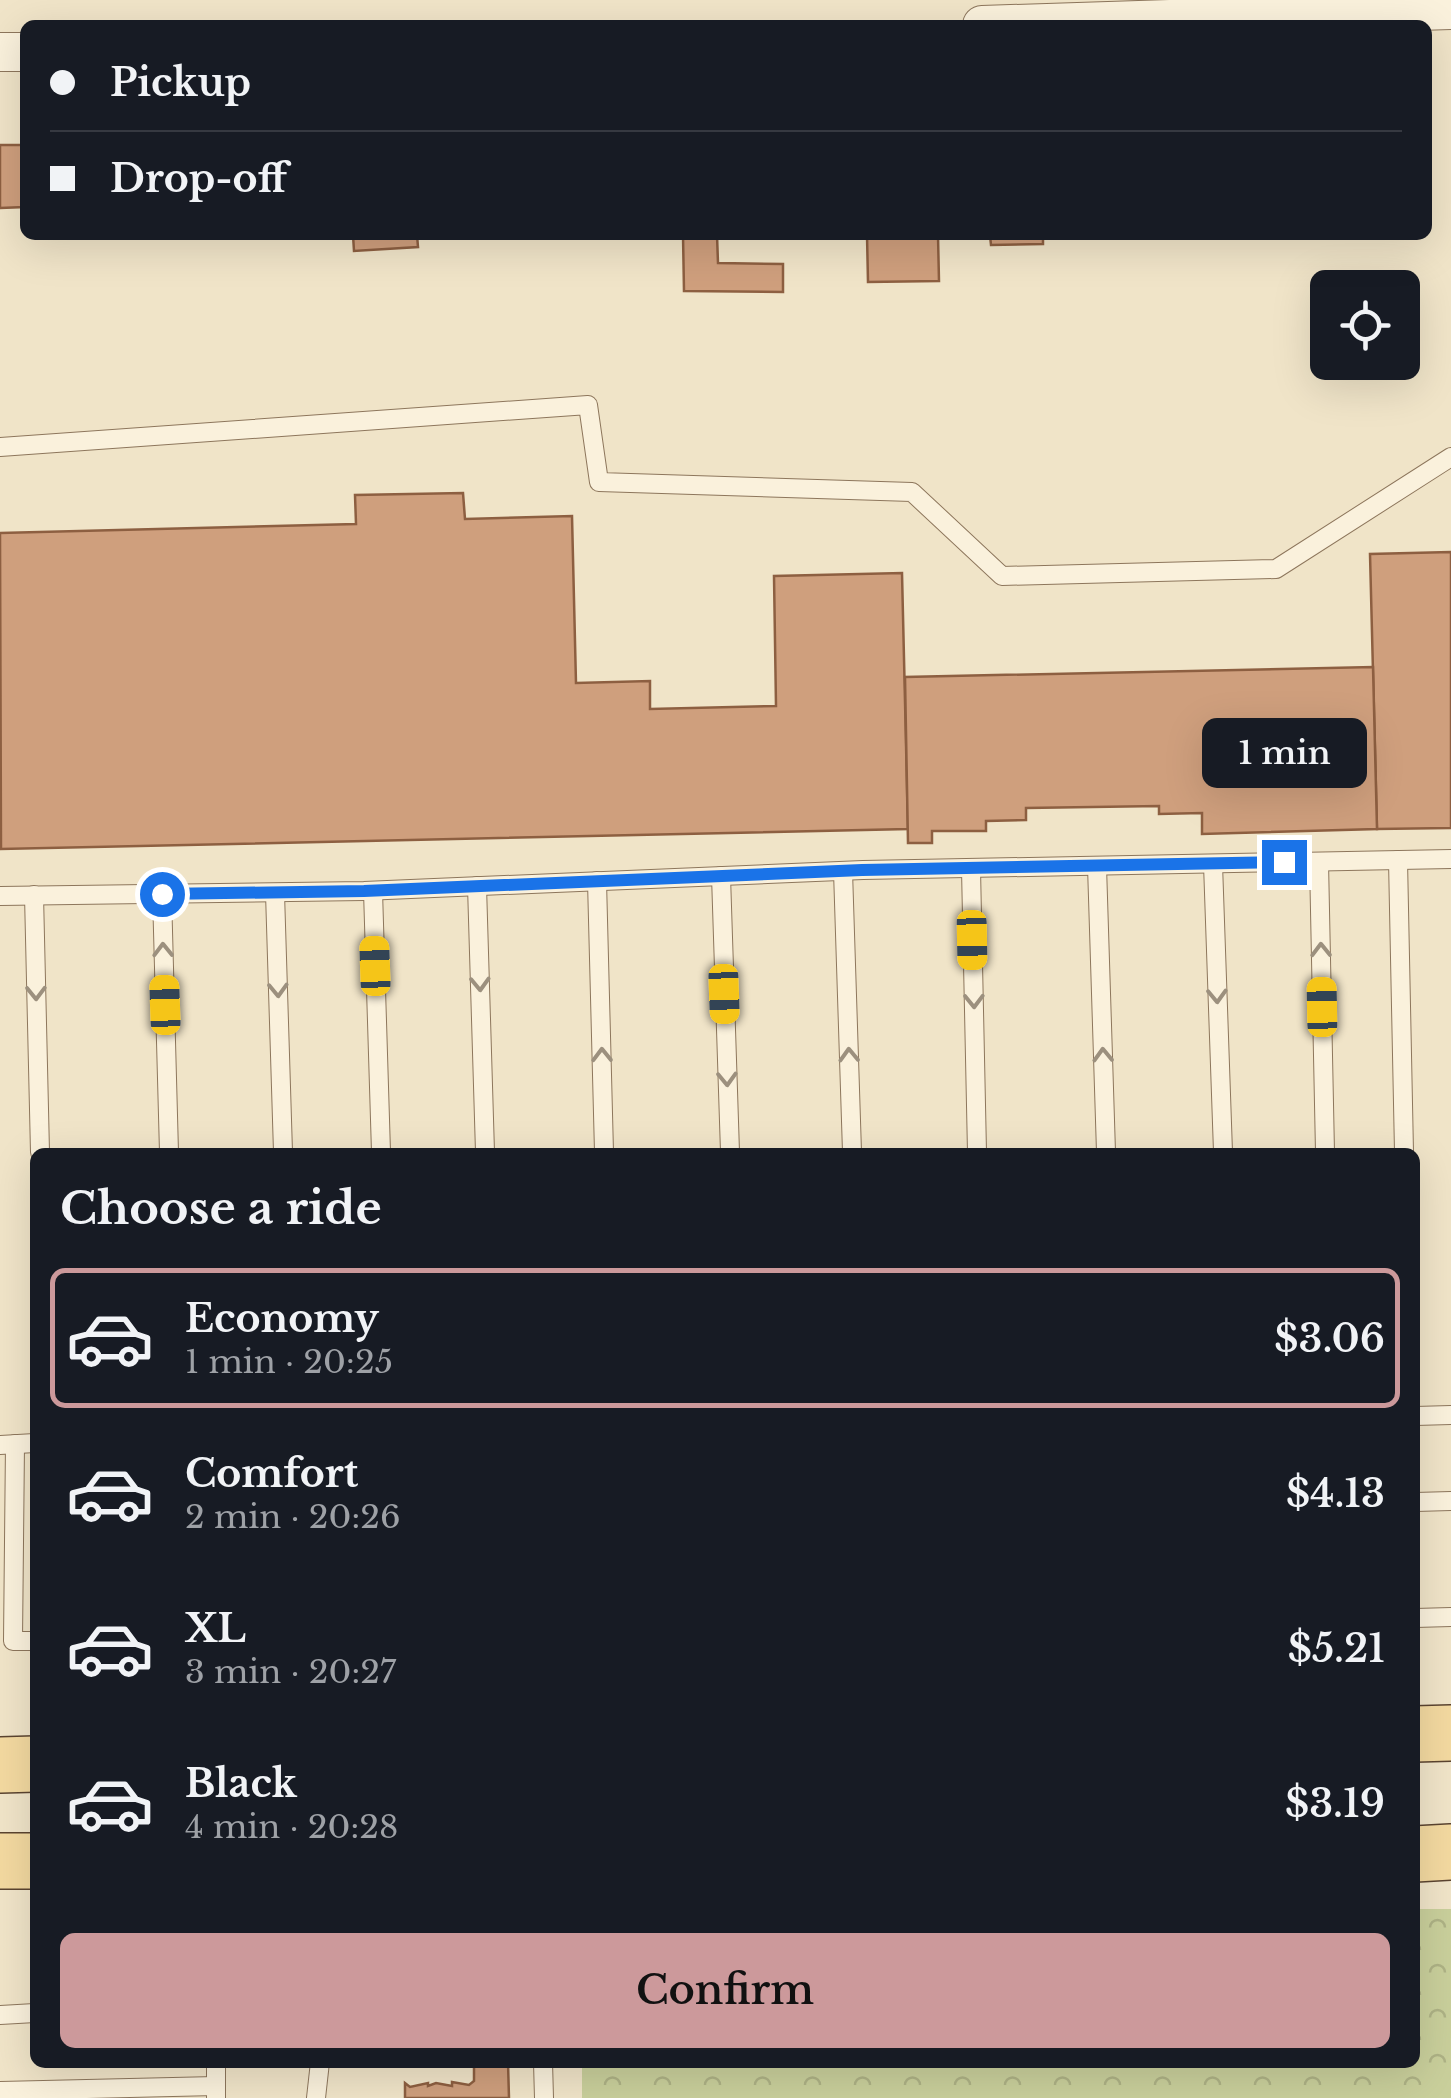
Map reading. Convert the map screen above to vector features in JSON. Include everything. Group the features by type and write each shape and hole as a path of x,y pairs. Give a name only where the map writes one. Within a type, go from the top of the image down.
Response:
{"main road":[{"path":"1420,1734 1451,1733"},
{"path":"0,1765 30,1764"},
{"path":"1420,1854 1451,1852"},
{"path":"0,1861 30,1861"}],"street":[{"path":"1138,20 1451,10"}],"lane":[{"path":"0,446 588,405 599,482 912,492 1002,576 1276,570 1451,457"},
{"path":"0,896 373,891 843,871 1451,859"},
{"path":"1398,860 1404,1148"},
{"path":"1319,862 1325,1148"},
{"path":"1212,864 1223,1148"},
{"path":"1097,866 1106,1148"},
{"path":"971,868 977,1148"},
{"path":"843,871 852,1148"},
{"path":"720,876 730,1148"},
{"path":"598,881 604,1148"},
{"path":"476,886 485,1148"},
{"path":"373,891 381,1148"},
{"path":"276,893 283,1148"},
{"path":"162,894 169,1148"},
{"path":"34,895 40,1148"},
{"path":"1420,1416 1451,1415"},
{"path":"8,1444 12,1641 30,1641"},
{"path":"1420,1502 1451,1501"},
{"path":"1420,1618 1451,1617"},
{"path":"0,2014 30,2014"},
{"path":"316,2098 319,2068"},
{"path":"543,2068 544,2098"},
{"path":"0,2091 216,2092"}],"green space":[{"path":"1420,1909 1451,1909 1451,2098 582,2098 582,2068 1420,2068"}],"building":[{"path":"0,145 20,145 20,207 0,208"},
{"path":"353,240 417,240 418,247 354,251"},
{"path":"683,240 717,240 718,263 783,264 783,292 684,291"},
{"path":"867,240 938,240 939,281 868,282"},
{"path":"990,240 1043,240 1043,244 991,245"},
{"path":"463,493 465,519 572,516 576,683 650,681 650,709 776,706 774,576 902,573 908,829 1,849 0,533 356,524 355,495"},
{"path":"1451,552 1451,828 1377,829 1370,554"},
{"path":"1373,667 1377,829 1202,834 1202,813 1159,814 1159,806 1026,808 1026,820 986,821 986,831 932,831 932,843 908,843 905,677"},
{"path":"474,2068 508,2068 509,2098 405,2098 405,2083 410,2087 428,2083 452,2086 452,2082 469,2085 474,2081"}],"route":[{"path":"162,894 364,891 862,870 1284,862"}]}
